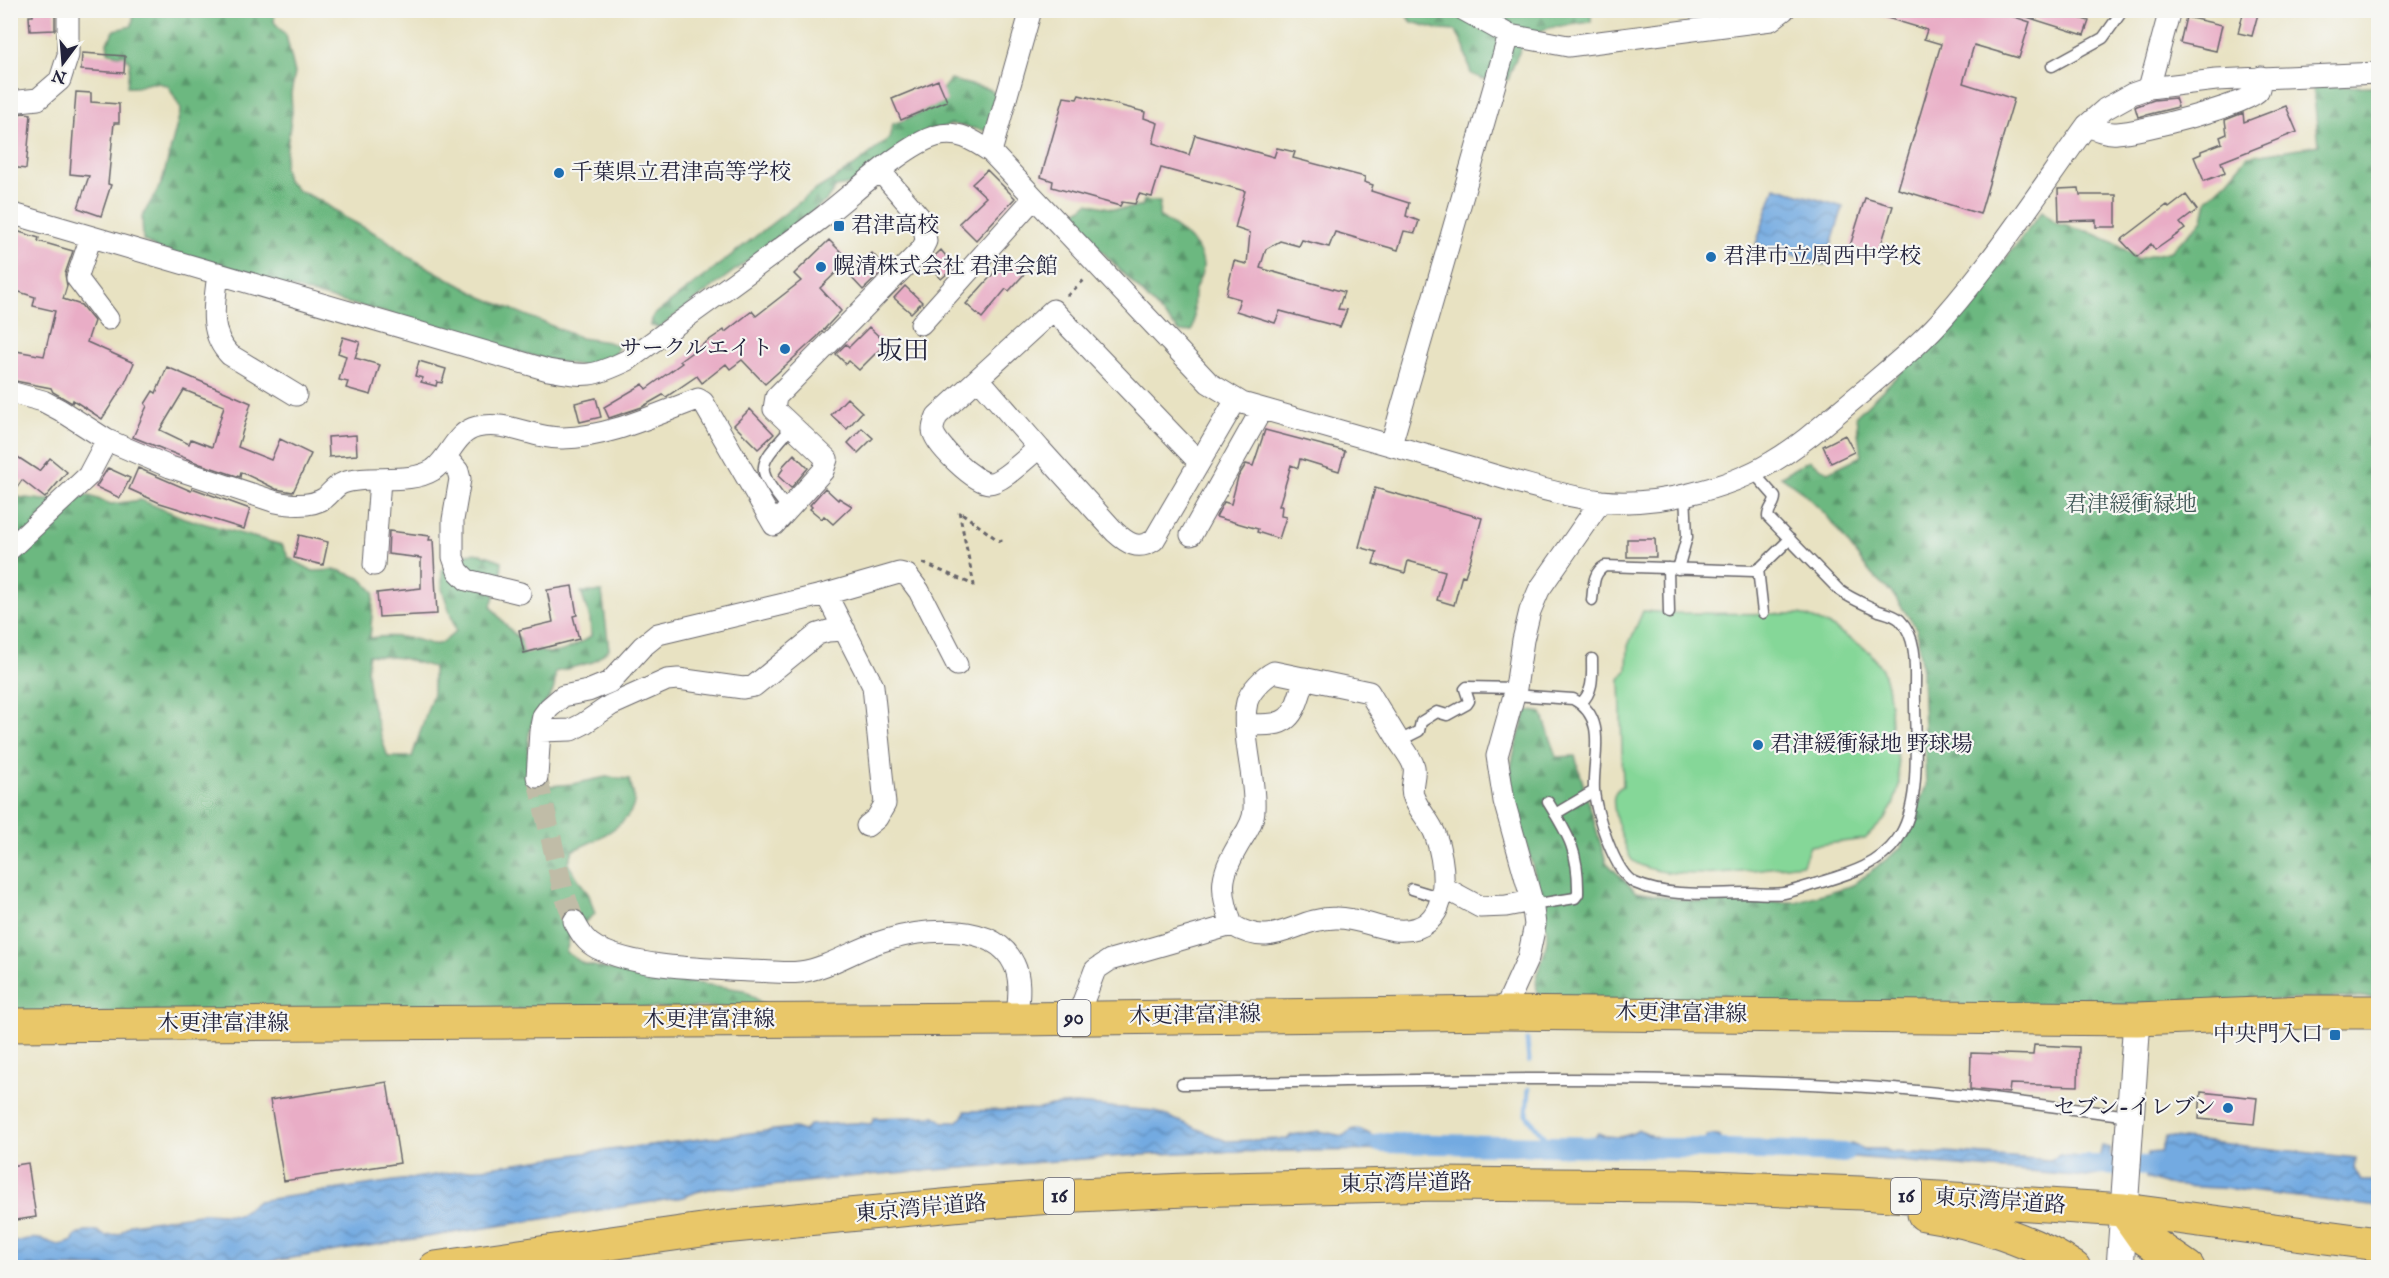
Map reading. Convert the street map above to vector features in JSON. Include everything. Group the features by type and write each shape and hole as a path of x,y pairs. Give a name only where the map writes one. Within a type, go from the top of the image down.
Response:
{"main road":[{"name":"木更津富津線","path":"10,1025 1077,1018 1503,1012 2138,1019 2306,1012 2379,1012"},
{"name":"東京湾岸道路","path":"435,1268 723,1227 1078,1195 1298,1186 1426,1184 1687,1186 1860,1193 2125,1197 2379,1244"},
{"path":"1687,1186 1801,1205 1894,1210 1936,1216 1979,1226 2011,1237 2074,1268"},
{"path":"2125,1197 2143,1237 2188,1268"}],"street":[{"path":"10,102 38,99 60,80 68,55 68,10"},
{"path":"991,152 1031,10"},
{"path":"1464,10 1509,35 1568,46 1771,20 1784,10"},
{"path":"2149,88 2170,10"},
{"path":"1391,445 1509,35"},
{"path":"10,213 548,370 581,376 605,371 628,360 825,216 912,147 935,136 969,137 991,152 1209,383 1236,400 1523,483 1601,501 1631,502 1708,488 1753,472 1773,462 1810,435 1881,376 1942,320 1980,273 2087,125 2105,109 2132,94 2149,88 2261,77 2379,73"},
{"path":"2087,125 2101,132 2115,134 2214,110 2248,99 2258,91 2261,77"},
{"path":"10,392 43,402 60,410 107,440 170,467 276,502 290,504 307,504 323,499 343,483 416,476 431,471 446,457 459,438 468,430 477,427 496,425 545,437 595,436 698,399 703,402 774,525 823,471 827,459 774,409 776,397 922,249 926,241 923,221 880,171"},
{"path":"921,324 1034,198"},
{"path":"91,237 77,278 108,319"},
{"path":"218,273 213,318 214,328 223,348 230,355 296,395"},
{"path":"1039,448 998,481 988,483 967,472 935,437 933,430 937,417 1053,310 1199,462"},
{"path":"980,379 1115,532 1128,544 1136,546 1147,545 1154,540 1236,400"},
{"path":"1191,536 1262,409"},
{"path":"10,549 87,476 107,440"},
{"path":"446,457 458,471 460,479 453,520 453,557 458,571 467,580 520,593"},
{"path":"374,565 380,479"},
{"path":"1503,1012 1528,958 1535,925 1532,903 1504,801 1497,756 1515,692 1530,611 1539,590 1601,501"},
{"path":"537,777 543,716 555,701 563,696 588,691 610,682 642,647 658,634 826,594 899,573 907,575 919,591 957,665"},
{"path":"826,594 873,686 885,804 877,818 867,826"},
{"path":"540,732 571,730 584,724 611,705 667,680 696,680 749,688 768,676 818,634 845,630"},
{"path":"1274,672 1305,678 1369,692 1414,770 1413,798 1435,833 1444,877 1438,907 1431,920 1417,927 1407,930 1387,930 1341,918 1327,918 1316,919 1265,937 1252,935 1232,925 1223,902 1223,879 1229,860 1246,832 1254,809 1247,703 1251,694 1268,675 1274,672"},
{"path":"1247,724 1265,726 1288,718 1296,708 1305,678"},
{"path":"1442,890 1480,907 1532,903"},
{"path":"574,921 585,940 596,948 629,958 701,968 783,972 800,972 886,940 933,932 979,935 992,939 1007,953 1015,966 1018,985 1017,1018"},
{"path":"1077,1018 1095,970 1110,960 1232,925"},
{"path":"2120,1268 2138,1019"}],"lane":[{"path":"2052,66 2103,38 2122,10"},
{"path":"788,509 767,483 763,465 769,454 793,426"},
{"path":"1399,741 1419,730 1421,722 1437,712 1448,715 1467,704 1469,700 1465,689 1467,687 1573,699 1581,703 1589,712 1594,724 1597,740 1594,791 1612,854 1624,875 1633,882 1652,889 1690,893 1784,893 1859,871 1887,851 1898,840 1908,818 1914,788 1913,642 1899,618 1845,594 1768,517 1768,510 1775,502 1775,497 1753,472"},
{"path":"1669,613 1673,569 1687,537 1685,493"},
{"path":"1592,600 1594,579 1599,569 1605,566 1754,571 1790,539"},
{"path":"1758,569 1762,613"},
{"path":"1581,703 1590,694 1592,659"},
{"path":"1555,813 1594,791"},
{"path":"1532,903 1578,897 1576,855 1568,835 1548,802"},
{"path":"1412,889 1432,895 1442,890"},
{"path":"1182,1084 1494,1078 1643,1079 1840,1086 1959,1095 2132,1119"}],"path":[{"path":"1053,310 1098,265"},
{"path":"907,575 916,559 974,585 959,511 999,541 1006,539"}],"green space":[{"path":"134,11 275,11 274,22 286,35 295,73 284,167 287,180 297,190 321,201 346,218 384,238 407,256 482,297 581,338 618,346 614,361 585,366 548,360 494,346 445,328 332,299 158,249 143,240 142,217 162,182 181,109 168,86 149,83 127,87 130,61 108,51 107,42 115,30 132,26"},
{"path":"1403,11 1591,11 1591,22 1558,26 1536,33 1521,48 1508,80 1483,79 1471,74 1464,47 1456,31 1441,30 1412,22"},
{"path":"950,80 989,89 998,95 987,131 951,124 924,136 853,184 836,187 826,201 660,327 650,326 653,316 814,191 850,169 889,139 893,124 926,107"},
{"name":"君津緩衝緑地","path":"2378,86 2378,997 1983,1009 1543,1004 1536,985 1547,943 1546,921 1510,784 1514,751 1527,710 1542,713 1557,757 1575,756 1606,862 1636,892 1698,902 1795,902 1853,885 1901,848 1926,786 1922,673 1917,629 1892,593 1871,574 1827,516 1799,489 1781,476 1809,460 1828,472 1861,456 1856,416 1971,304 2042,211 2058,224 2090,232 2119,245 2137,259 2171,251 2203,220 2207,200 2248,156 2319,145 2313,87"},
{"path":"1144,200 1160,202 1159,216 1194,244 1202,260 1203,268 1194,294 1192,331 1180,332 1062,210 1078,211 1088,203 1108,208 1128,209 1142,206"},
{"path":"87,495 111,504 141,500 184,518 282,545 289,558 313,571 338,570 360,578 374,592 370,638 403,637 437,644 456,631 442,589 442,570 464,555 477,553 502,561 501,574 491,606 521,640 543,652 562,651 591,636 590,619 581,592 602,592 609,649 593,662 555,672 553,692 533,720 528,741 529,769 549,786 606,777 629,779 634,797 632,810 619,825 600,838 573,850 568,864 589,895 595,914 571,933 566,952 584,964 632,974 744,990 767,1007 11,1014 10,496 49,500","holes":["369,655 401,658 433,667 433,693 412,757 388,757 372,706 367,665"]},
{"name":"君津緩衝緑地 野球場","path":"1643,611 1801,614 1832,627 1870,652 1882,669 1887,685 1891,728 1898,762 1899,785 1893,806 1884,820 1865,839 1810,846 1803,864 1689,874 1647,868 1632,860 1620,830 1613,801 1616,791 1623,786 1620,679 1627,670 1628,646"}],"water":[{"path":"1775,187 1843,207 1825,265 1756,244"},
{"path":"1076,1104 1155,1111 1226,1141 1287,1139 1291,1135 1319,1131 1343,1136 1357,1129 1378,1137 1407,1136 1407,1150 1200,1152 1123,1156 867,1175 753,1188 718,1187 684,1197 233,1267 11,1267 11,1243 36,1239 61,1244 73,1241 75,1236 85,1231 97,1231 105,1236 119,1234 131,1224 206,1213 238,1215 258,1201 585,1153 783,1129 795,1128 804,1131 809,1125 871,1124 874,1118 935,1116 944,1122 956,1122 963,1117 965,1111 1040,1109"},
{"path":"1639,1130 1658,1139 1683,1139 1704,1143 1707,1136 1713,1135 1720,1137 1724,1145 1730,1149 1567,1146 1572,1139 1593,1140 1598,1133 1619,1137"},
{"path":"2165,1137 2356,1158 2355,1170 2361,1181 2378,1181 2378,1207 2232,1189 2166,1185 2146,1178 2148,1153 2160,1152"},
{"path":"1851,1144 1864,1149 1885,1149 1891,1152 1937,1154 1946,1152 2049,1160 2060,1155 2099,1159 2102,1146 2111,1148 2107,1173 2087,1177 1819,1154 1819,1152 1846,1148"}],"building":[{"path":"33,10 55,10 55,30 30,31 29,16 33,16"},
{"path":"1875,10 1993,10 2030,22 2019,58 1974,45 1963,83 2014,99 1980,214 1898,189 1941,44 1924,39 1927,30 1874,14"},
{"path":"2017,10 2053,10 2089,21 2084,35 2017,14"},
{"path":"2244,10 2259,10 2252,36 2238,33"},
{"path":"2186,17 2222,25 2216,51 2180,43"},
{"path":"82,53 125,56 124,73 81,70"},
{"path":"938,80 947,101 901,120 892,99"},
{"path":"76,92 91,93 91,102 119,104 119,123 114,123 108,184 111,185 101,216 78,208 89,176 70,174"},
{"path":"1079,95 1145,112 1144,118 1158,123 1153,143 1189,155 1195,135 1274,157 1277,148 1295,152 1293,158 1365,177 1364,182 1373,185 1371,191 1409,203 1406,216 1419,221 1415,233 1404,231 1398,250 1335,232 1329,247 1302,240 1299,246 1280,241 1266,249 1260,268 1344,292 1338,309 1347,310 1340,327 1280,311 1275,323 1236,311 1240,299 1226,295 1234,261 1247,264 1250,233 1235,228 1245,191 1161,168 1152,197 1139,194 1135,204 1122,202 1120,206 1052,187 1053,181 1041,177 1064,97 1077,99"},
{"path":"2175,98 2178,107 2138,117 2135,107 2154,100"},
{"path":"2286,106 2297,132 2221,162 2225,173 2204,181 2194,157 2201,154 2201,151 2222,143 2220,137 2227,134 2225,120 2243,113 2244,122"},
{"path":"31,114 26,169 10,167 10,115"},
{"path":"987,170 1015,198 976,240 959,223 986,197 972,184"},
{"path":"2079,188 2080,195 2116,195 2116,227 2096,227 2096,220 2059,221 2058,189"},
{"path":"2186,195 2197,210 2180,223 2185,229 2155,250 2151,244 2137,257 2121,240 2167,205 2169,208"},
{"path":"1865,198 1893,206 1878,255 1850,246"},
{"path":"13,230 39,238 38,241 73,251 65,274 67,286 63,299 81,305 94,321 87,342 134,363 124,385 102,419 73,400 72,403 53,392 51,388 10,380 10,350 44,356 55,311 33,306 35,297 10,289 10,238"},
{"path":"829,240 849,260 820,288 841,311 817,337 765,384 742,360 730,369 726,364 702,383 697,376 666,397 663,395 642,407 609,418 604,407 643,384 646,389 682,363 680,361 699,347 724,330 725,332 752,311 756,316 801,281 794,274"},
{"path":"941,250 955,267 941,279 927,263"},
{"path":"872,253 886,268 863,290 849,275"},
{"path":"1009,256 1026,272 1009,291 1006,289 982,318 966,304"},
{"path":"905,286 922,302 911,313 894,298"},
{"path":"869,327 886,343 859,370 849,361 846,364 836,354 846,344 849,347"},
{"path":"343,337 360,342 355,358 380,365 371,395 346,388 348,382 339,380 346,356 338,353"},
{"path":"419,361 446,369 442,383 437,382 436,386 421,382 423,378 415,376"},
{"path":"167,367 251,403 238,447 271,460 280,439 311,454 293,492 276,489 241,472 240,477 200,464 133,437 147,406 145,404 153,391 156,393","holes":["184,390 224,406 212,447 191,439 189,444 160,430"]},
{"path":"596,398 601,417 580,422 575,403"},
{"path":"847,398 862,412 847,429 831,415"},
{"path":"750,409 774,434 758,449 734,425"},
{"path":"862,428 873,438 858,453 848,443"},
{"path":"1265,430 1345,451 1339,471 1300,459 1298,468 1291,465 1279,506 1282,506 1281,516 1286,517 1279,539 1257,532 1258,529 1216,517 1224,502 1231,504 1238,477 1246,464 1253,466"},
{"path":"356,435 357,455 329,457 328,437"},
{"path":"1845,435 1854,452 1831,463 1823,446"},
{"path":"10,452 39,471 50,458 67,472 45,498 22,480 10,498"},
{"path":"794,454 808,468 791,488 778,476 782,467"},
{"path":"108,468 130,478 120,498 96,487"},
{"path":"138,468 191,491 192,488 250,509 244,529 160,503 129,489"},
{"path":"825,488 838,500 839,498 852,506 833,524 824,516 822,519 810,509 812,507 810,505"},
{"path":"1375,488 1482,518 1454,605 1437,600 1445,571 1408,561 1405,573 1373,564 1377,552 1359,547"},
{"path":"389,531 430,536 429,540 433,540 437,614 379,617 377,593 421,588 421,558 388,554"},
{"path":"299,535 328,542 323,565 294,558"},
{"path":"1627,539 1655,539 1656,557 1627,557"},
{"path":"572,586 577,615 573,616 579,639 524,653 519,630 553,622 547,590"},
{"path":"2034,1045 2079,1047 2078,1086 2010,1084 2009,1093 1970,1089 1971,1053 2033,1055"},
{"path":"387,1082 400,1163 284,1181 270,1100"},
{"name":"セブン-イレブン","path":"2201,1092 2257,1098 2254,1124 2199,1119"},
{"path":"28,1163 36,1217 10,1221 10,1166"}],"waterway":[{"path":"1527,1040 1529,1061"},
{"path":"1529,1089 1527,1115 1550,1145"},
{"path":"1381,1143 1844,1153"},
{"path":"2083,1165 2173,1168"}],"tunnel":[{"path":"537,777 563,890 574,921"}],"place":[{"name":"千葉県立君津高等学校","path":"559,173"},
{"name":"君津高校","path":"839,226"},
{"name":"君津市立周西中学校","path":"1711,257"},
{"name":"幌清株式会社 君津会館","path":"821,267"},
{"name":"サークルエイト","path":"785,349"},
{"name":"君津緩衝緑地 野球場","path":"1758,745"},
{"name":"中央門入口","path":"2335,1035"},
{"name":"セブン-イレブン","path":"2228,1108"}],"district":[{"name":"坂田","path":"903,351"}]}
